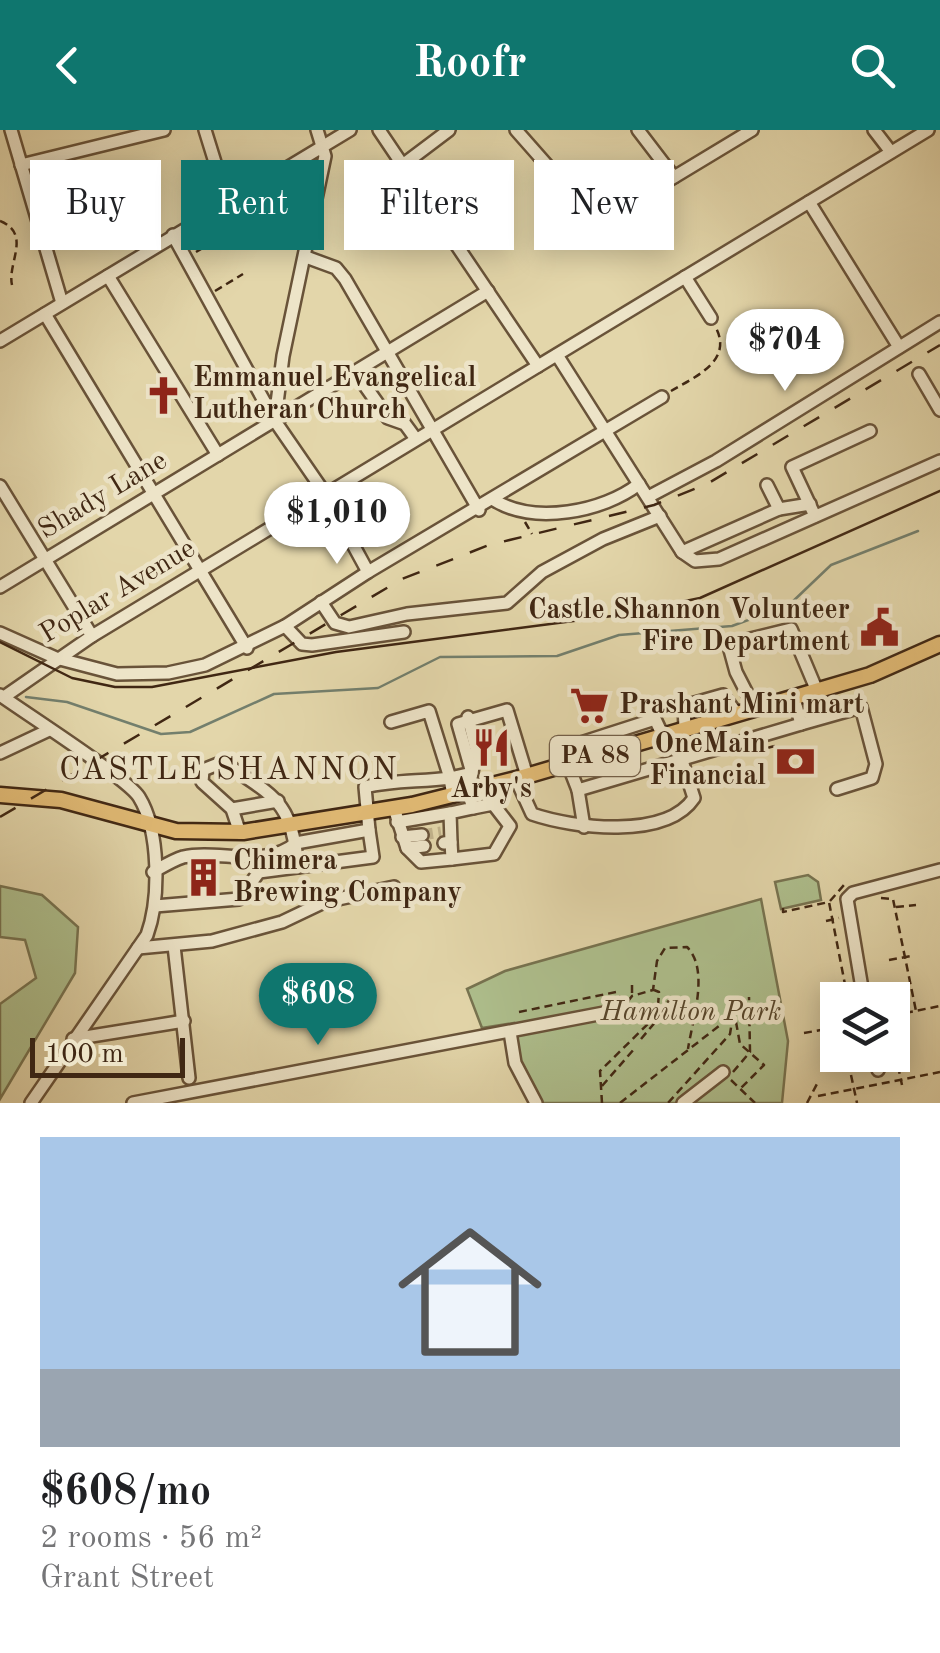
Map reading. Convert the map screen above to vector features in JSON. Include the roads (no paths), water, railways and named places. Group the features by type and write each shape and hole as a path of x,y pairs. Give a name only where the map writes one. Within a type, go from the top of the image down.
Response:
{"main road":[{"name":"PA 88","path":"0,795 61,800 150,826 210,834 370,812 396,815 412,805 521,778 817,691 894,666 940,644"}],"street":[{"path":"11,130 62,303"},
{"path":"21,165 164,130"},
{"path":"205,130 214,160"},
{"path":"275,421 283,356 306,257 324,146 317,130"},
{"path":"299,160 350,130"},
{"path":"379,130 401,160"},
{"path":"409,160 449,130"},
{"path":"516,130 542,160"},
{"path":"638,130 661,160"},
{"path":"674,177 752,130"},
{"path":"874,130 891,152"},
{"name":"Poplar Avenue","path":"2,696 56,658 429,430 928,130"},
{"path":"809,202 899,347"},
{"path":"0,341 181,230"},
{"path":"173,235 275,421 326,495 368,572"},
{"path":"461,250 538,366"},
{"path":"306,257 336,268 345,279 478,510"},
{"path":"108,276 218,455"},
{"path":"685,277 711,318"},
{"name":"Shady Lane","path":"0,587 488,291"},
{"path":"45,314 248,648"},
{"path":"648,497 716,461 940,322"},
{"path":"557,354 682,552 695,560 719,559 813,510 940,461"},
{"path":"356,372 388,418 405,424 416,438"},
{"path":"919,374 940,410"},
{"path":"0,632 56,658 95,670 140,675 205,666 248,648 368,572 662,398"},
{"path":"813,510 792,466 870,431"},
{"path":"494,500 534,514 611,501 639,484"},
{"path":"767,485 779,508"},
{"path":"0,486 92,636"},
{"path":"682,552 779,508 813,510"},
{"path":"321,602 335,623 349,626 407,614 507,602 542,572 603,538 660,516"},
{"path":"285,626 302,644 312,645 404,632"},
{"path":"755,709 736,672 730,650 734,643 791,629 817,691"},
{"path":"460,794 472,772 458,724 507,710 532,814 584,827 632,826 686,809 694,798 674,733 684,706 723,695 737,714"},
{"path":"2,696 138,794 150,826 155,906 147,935 31,1103"},
{"path":"794,698 802,724"},
{"path":"578,790 861,707 876,764 872,778 836,789"},
{"path":"390,722 429,710 450,778 473,808"},
{"path":"584,827 578,790 564,747 655,719 674,733"},
{"path":"624,729 630,746"},
{"path":"0,752 49,730"},
{"path":"240,832 232,809 202,782 204,770 223,762 278,801 294,824 298,867"},
{"path":"155,906 239,898 259,872 374,858 365,788 397,780 407,783 472,772"},
{"path":"407,783 412,805"},
{"path":"232,809 278,801"},
{"path":"493,804 510,826 494,854 421,862 405,843 396,815 450,813 493,804"},
{"path":"450,813 447,837 452,859"},
{"path":"153,872 182,858 255,856 287,850 296,843 369,830"},
{"path":"405,843 423,841"},
{"path":"255,856 259,872"},
{"path":"861,982 847,899 940,870"},
{"path":"138,948 174,946 259,929 324,902 394,887"},
{"path":"174,946 189,1078"},
{"path":"132,1103 609,1012"},
{"path":"73,1039 184,1021"},
{"path":"510,1032 514,1063 536,1103"},
{"path":"682,1103 722,1072"}],"waterway":[{"path":"26,697 67,702 161,734 190,732 274,694 378,688 440,657 557,656 619,635 732,626 789,605 831,565 918,531"}],"tunnel":[{"path":"422,835 441,832"}],"tram line":[{"path":"0,642 72,678 115,687 152,687 336,652 612,616 700,598 940,491"}],"railway":[{"path":"0,817 402,579 489,545 654,505 707,484 940,345"}],"place":[{"name":"Emmanuel Evangelical Lutheran Church","path":"163,395"},
{"name":"Castle Shannon Volunteer Fire Department","path":"880,627"},
{"name":"Prashant Mini mart","path":"589,706"},
{"name":"Arby's","path":"491,748"},
{"name":"OneMain Financial","path":"796,761"},
{"name":"Chimera Brewing Company","path":"203,878"}],"district":[{"name":"CASTLE SHANNON","path":"229,771"}],"park label":[{"name":"Hamilton Park","path":"691,1013"}]}
